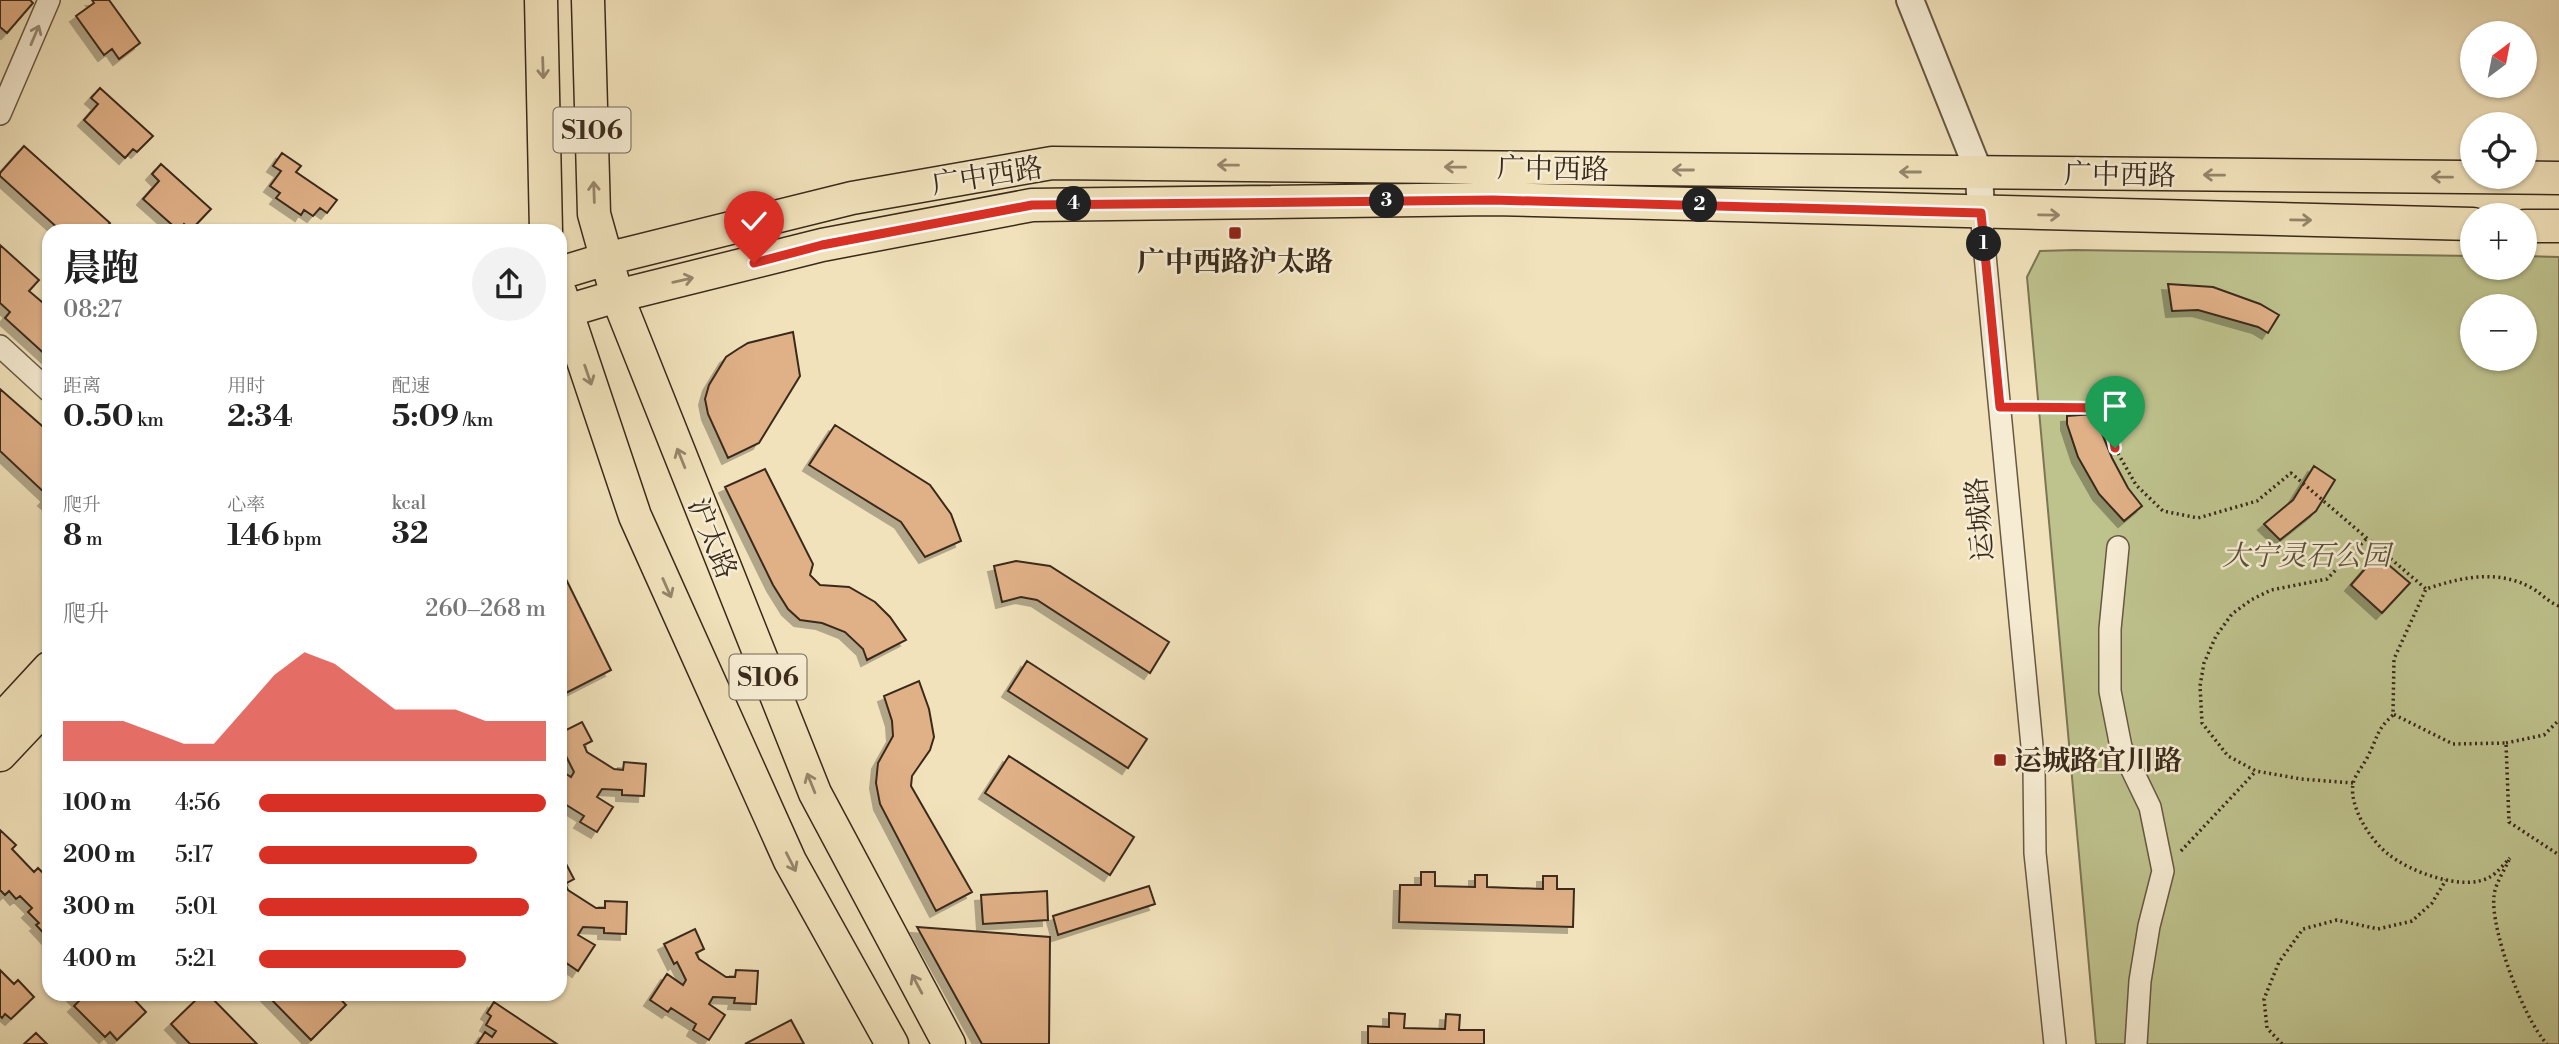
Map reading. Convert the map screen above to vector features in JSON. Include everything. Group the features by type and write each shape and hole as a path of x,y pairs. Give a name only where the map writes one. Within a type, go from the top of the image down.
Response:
{"main road":[{"name":"S106","path":"541,0 546,224"},
{"name":"沪太路","path":"588,0 594,214 617,296 815,793 949,1044"},
{"name":"广中西路","path":"567,271 852,198 1052,163 2559,178"},
{"name":"广中西路","path":"567,304 617,296 822,245 1032,205 1493,200 2460,224"},
{"path":"2537,226 2559,226"},
{"name":"S106","path":"567,319 641,528 790,861 892,1044"},
{"path":"0,721 42,676"},
{"path":"0,755 42,710"}],"street":[{"path":"0,114 49,0"},
{"name":"运城路","path":"1910,0 1979,172 2034,767 2035,853 2055,1044"},
{"path":"0,346 42,385"},
{"path":"2118,547 2110,629 2110,691 2121,747 2150,807 2162,871 2140,981 2136,1044"}],"path":[{"path":"2000,407 2109,408 2115,448 2136,485 2163,511 2198,517 2257,501 2291,473 2426,589"},
{"path":"2353,783 2301,779 2256,771 2228,756 2202,723 2200,686 2204,663 2216,636 2232,614 2251,600 2272,590 2327,579 2367,538"},
{"path":"2547,1044 2524,1008 2495,916 2494,894 2510,858 2489,878 2467,882 2446,880 2412,869 2387,853 2364,826 2353,803 2353,783 2369,754 2378,729 2393,714 2394,659 2426,589 2452,580 2476,576 2505,577 2534,589 2548,602 2559,606"},
{"path":"2393,714 2453,744 2506,743 2544,735 2559,720"},
{"path":"2506,743 2509,822 2559,855"},
{"path":"2162,871 2256,771"},
{"path":"2283,1044 2267,1028 2264,999 2279,962 2303,929 2337,920 2378,929 2412,921 2432,903 2446,880"}],"green space":[{"name":"大宁灵石公园","path":"2040,251 2460,256 2460,280 2537,280 2537,256 2559,257 2559,1044 2096,1044 2027,277"}],"building":[{"path":"0,0 30,0 33,3 7,33 0,27"},
{"path":"92,0 109,0 140,43 119,59 112,49 104,55 76,16 94,3"},
{"path":"100,88 153,136 137,152 133,149 125,158 84,120 98,104 91,98"},
{"path":"24,146 110,223 53,224 0,176"},
{"path":"282,153 301,166 296,172 337,200 327,213 320,208 313,216 304,210 301,215 276,198 280,193 270,186 281,171 273,166"},
{"path":"161,164 211,209 197,224 171,224 143,199 159,181 152,174"},
{"path":"0,245 39,280 29,291 42,302 42,352 5,318 10,312 0,303"},
{"path":"2168,284 2213,287 2260,304 2279,315 2268,333 2258,327 2198,310 2172,311"},
{"path":"793,332 800,376 759,443 728,458 708,414 705,399 709,385 726,357 738,349 748,343"},
{"path":"0,389 42,426 42,490 0,451"},
{"path":"2094,414 2112,458 2128,488 2142,506 2124,521 2099,494 2078,457 2067,424 2067,416"},
{"path":"835,425 930,485 951,514 961,541 925,557 901,522 809,465"},
{"path":"2314,466 2335,480 2316,511 2280,540 2264,524 2293,500"},
{"path":"765,469 813,564 810,575 820,585 849,587 875,602 890,617 906,640 867,660 863,649 845,632 822,623 800,620 788,609 773,585 725,487"},
{"path":"2377,555 2410,583 2382,613 2351,585"},
{"path":"1016,561 1050,566 1169,642 1150,673 1037,600 1021,597 1002,602 994,566"},
{"path":"567,581 611,670 567,692"},
{"path":"1027,661 1147,739 1128,768 1008,691"},
{"path":"919,681 929,709 934,737 930,750 912,776 911,786 972,892 936,911 880,804 876,783 878,763 893,736 892,721 884,696"},
{"path":"582,722 592,741 584,745 587,752 614,769 623,770 624,762 646,764 644,796 622,795 622,790 602,789 597,797 613,807 597,832 580,822 584,816 567,805 567,774 571,777 574,772 567,758 567,730"},
{"path":"1009,756 1134,837 1110,875 985,793"},
{"path":"0,830 16,845 12,849 34,872 38,868 42,872 42,931 36,925 39,923 28,912 32,908 20,896 16,899 9,891 5,895 0,890"},
{"path":"567,866 574,879 567,883"},
{"path":"1421,872 1435,872 1435,886 1475,887 1475,875 1487,875 1487,887 1543,889 1543,876 1557,876 1557,889 1574,889 1573,927 1399,922 1400,885 1421,885"},
{"path":"1149,886 1155,904 1058,935 1053,916"},
{"path":"567,888 596,908 605,908 605,901 627,902 626,934 604,933 604,928 583,927 578,935 595,945 578,971 567,963"},
{"path":"1047,891 1048,920 983,924 981,895"},
{"path":"917,927 1050,937 1049,1044 982,1044"},
{"path":"695,929 704,949 696,953 699,959 726,977 735,977 736,970 758,971 756,1004 734,1003 735,998 713,997 709,1004 725,1015 709,1040 693,1030 696,1024 671,1008 668,1012 650,1000 667,974 683,985 686,980 664,944"},
{"path":"0,970 14,984 18,980 34,997 11,1019 5,1014 2,1018 0,1016"},
{"path":"79,1001 136,1001 146,1012 117,1040 110,1032 105,1037 74,1006"},
{"path":"195,1001 215,1001 257,1044 190,1044 171,1024"},
{"path":"273,1001 342,1001 346,1005 311,1040"},
{"path":"494,1002 557,1044 477,1044 485,1032 492,1037 496,1031 486,1025 491,1016 487,1013"},
{"path":"1389,1013 1405,1014 1404,1028 1445,1029 1446,1014 1460,1015 1459,1030 1484,1030 1484,1044 1368,1044 1368,1026 1389,1027"},
{"path":"791,1020 804,1044 745,1044"},
{"path":"36,1033 47,1044 24,1044"}],"place":[{"name":"广中西路沪太路","path":"1235,233"},
{"name":"运城路宜川路","path":"2000,760"}],"route":[{"path":"754,263 822,245 1032,205 1493,200 1981,213 2000,407 2109,408 2115,448"}]}
